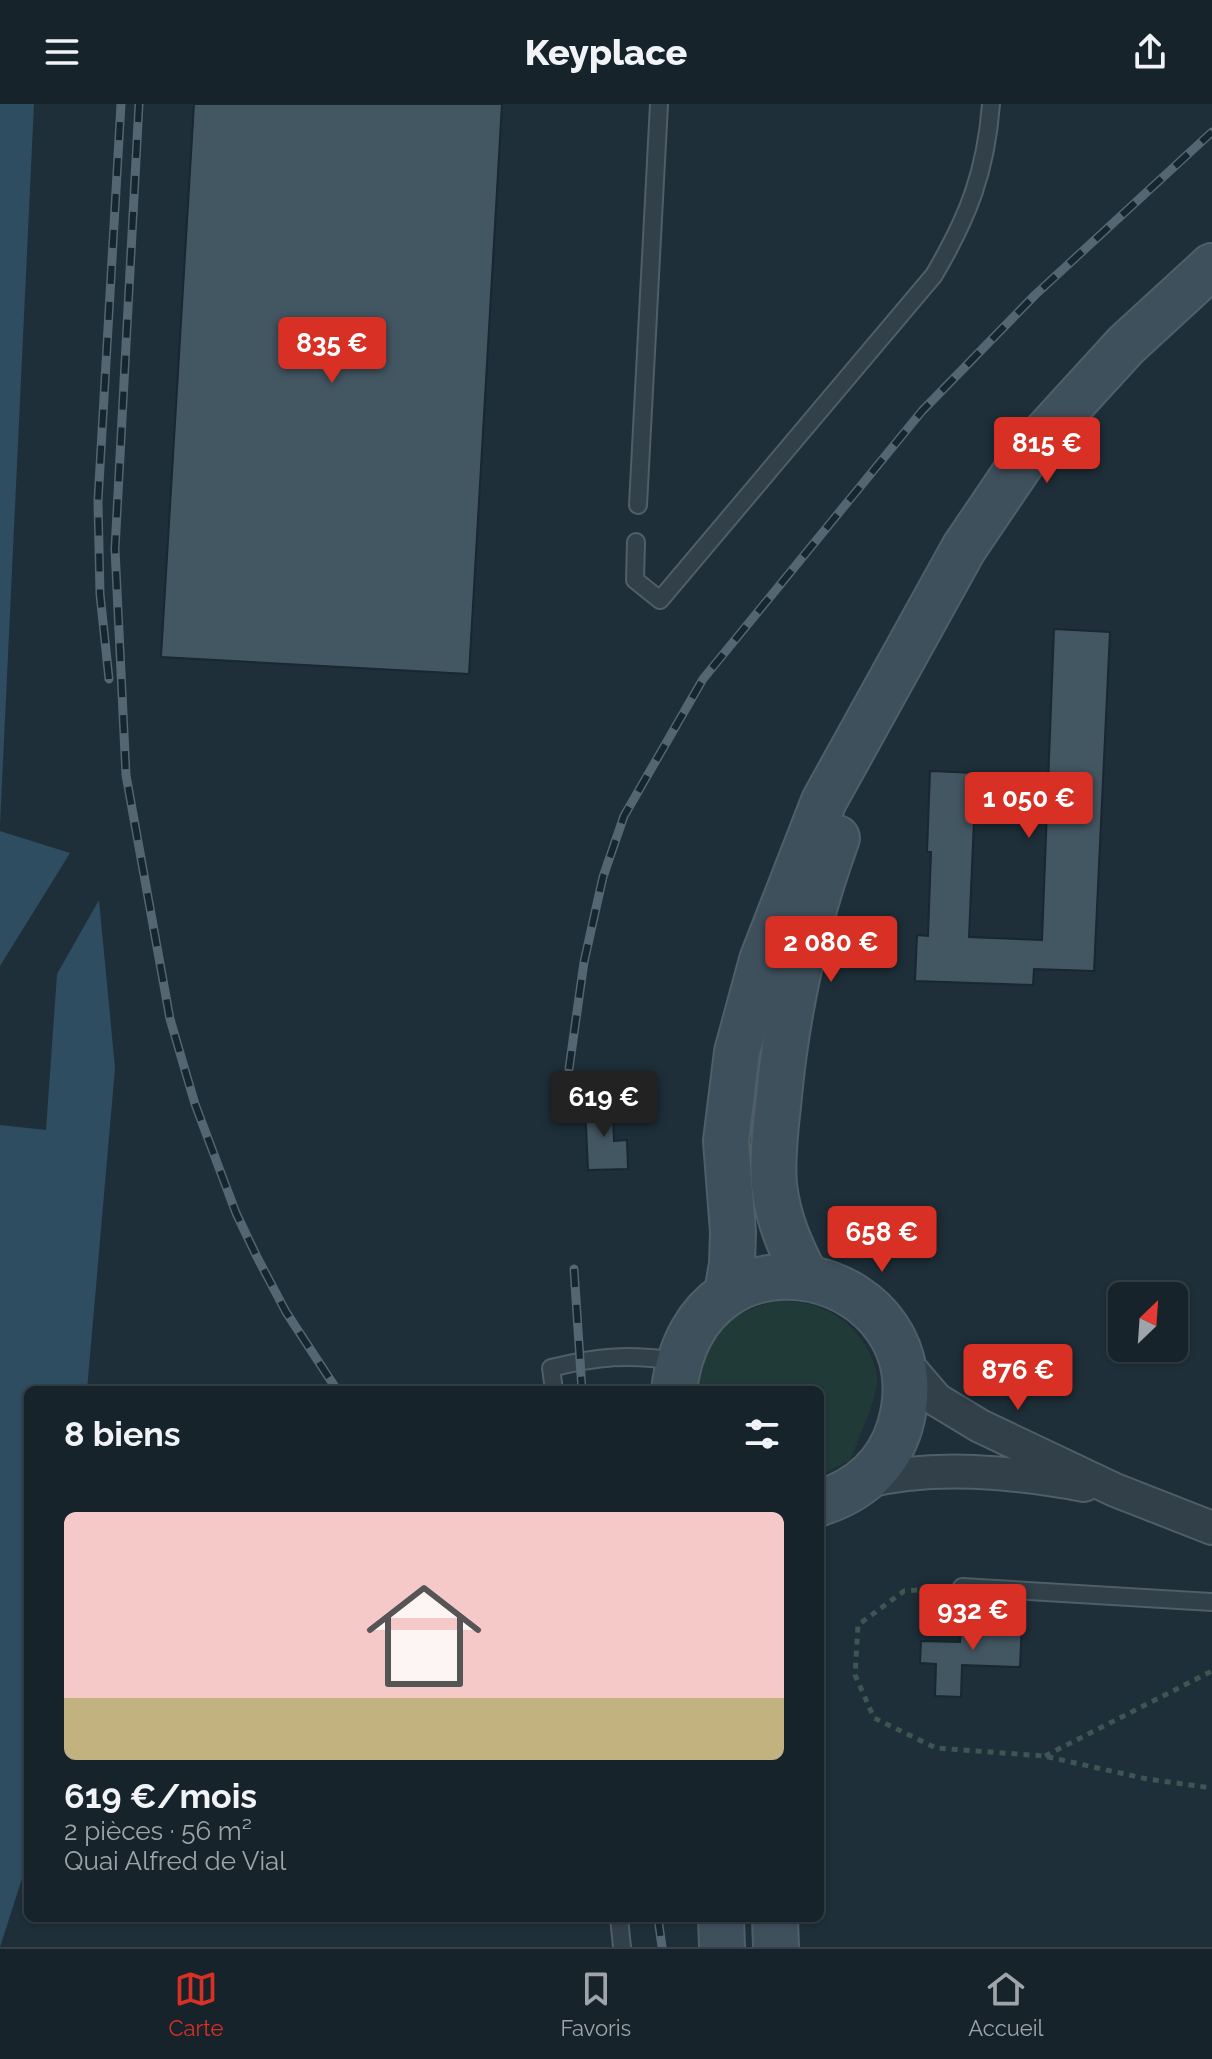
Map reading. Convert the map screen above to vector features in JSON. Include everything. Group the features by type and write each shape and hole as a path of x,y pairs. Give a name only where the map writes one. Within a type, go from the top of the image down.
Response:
{"main road":[{"path":"727,1293 733,1232 727,1126 729,1097 748,1007 778,915 824,801 964,548 1031,449 1126,345 1212,266"},
{"path":"806,1277 789,1246 774,1182 781,1076 808,934 881,702"},
{"path":"675,1376 705,1311 727,1293 752,1282 779,1276 806,1277 837,1286 865,1303 886,1327 900,1357 906,1384 904,1411 896,1438 883,1462 863,1482 841,1496 824,1502"},
{"path":"721,1922 722,1947"},
{"path":"775,1922 776,1947"}],"street":[{"path":"900,1357 937,1400 956,1413 1115,1490 1212,1528"},
{"path":"863,1482 893,1474 948,1472 1031,1477 1115,1490"}],"lane":[{"path":"638,505 659,104"},
{"path":"636,542 635,580 660,600 934,275 963,226 986,152 991,104"},
{"path":"553,1386 551,1368 588,1359 634,1354 675,1376"},
{"path":"962,1587 1212,1602"},
{"path":"619,1922 622,1947"}],"path":[{"path":"962,1587 904,1591 858,1625 855,1675 874,1718 936,1748 1044,1756 1147,1779 1212,1788"},
{"path":"1044,1756 1212,1671"}],"green space":[{"path":"776,1301 791,1301 830,1312 852,1328 871,1355 877,1382 851,1459 824,1474 824,1386 698,1386 707,1356 720,1331 741,1314"}],"water":[{"path":"0,104 34,104 0,825"},
{"path":"0,831 70,853 0,966"},
{"path":"99,900 115,1068 87,1386 24,1386 24,1872 0,1947 0,1125 46,1130 57,974"}],"building":[{"path":"194,104 502,104 469,674 161,657"},
{"path":"1054,629 1110,632 1094,971 1034,969 1033,985 915,981 917,935 928,936 930,771 976,773 969,937 1042,940"},
{"path":"612,1102 614,1141 627,1140 628,1169 588,1170 585,1104"},
{"path":"961,1621 1022,1622 1020,1667 962,1665 961,1697 935,1696 936,1664 920,1663 921,1641 960,1642"}],"railway":[{"path":"109,679 100,594 98,501 121,104"},
{"path":"139,104 115,549 126,775 170,1019 195,1104 236,1213 257,1257 286,1312 334,1386"},
{"path":"569,1069 584,962 603,877 624,816 703,679 922,411 1035,295 1212,132"},
{"path":"574,1269 582,1386"},
{"path":"659,1922 662,1947"}]}
